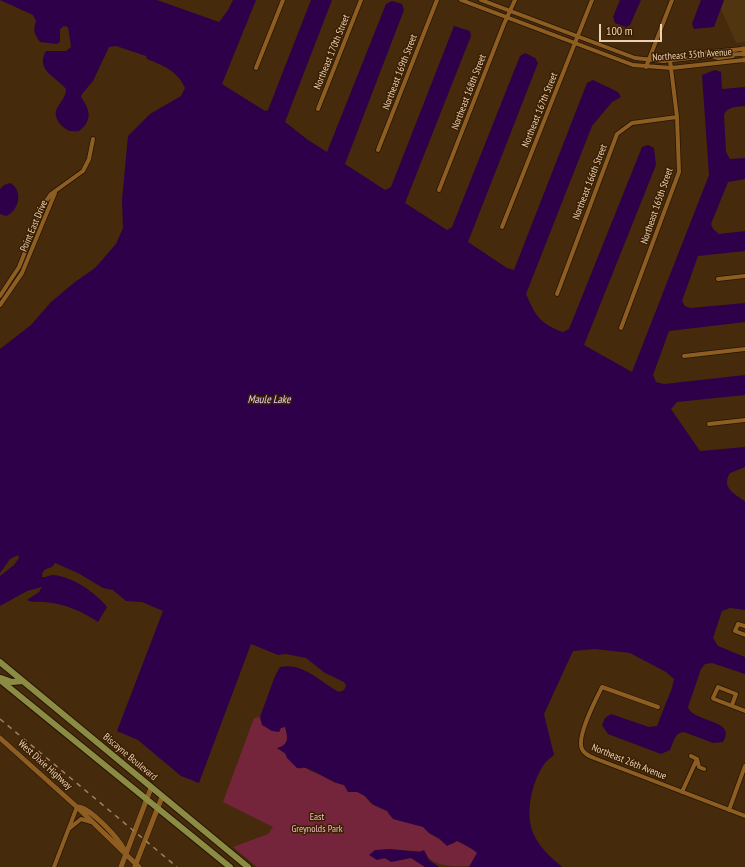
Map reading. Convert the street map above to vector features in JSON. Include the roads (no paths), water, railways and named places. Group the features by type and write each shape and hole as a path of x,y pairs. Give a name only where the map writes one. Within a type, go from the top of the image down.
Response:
{"main road":[{"name":"Biscayne Boulevard","path":"0,662 248,867"},
{"path":"0,679 12,682 23,681"},
{"path":"0,679 230,867"}],"street":[{"path":"256,68 283,0"},
{"name":"Northeast 170th Street","path":"318,110 361,0"},
{"name":"Northeast 169th Street","path":"378,150 437,0"},
{"name":"Northeast 35th Avenue","path":"461,0 625,64 671,68 744,54"},
{"name":"Northeast 35th Avenue","path":"481,0 620,54 648,60 670,60 712,56 718,58 744,54"},
{"name":"Northeast 168th Street","path":"439,190 515,0"},
{"name":"Northeast 167th Street","path":"502,226 592,0"},
{"path":"646,67 672,0"},
{"name":"Northeast 35th Avenue","path":"689,58 702,53 744,54"},
{"name":"Northeast 165th Street","path":"621,328 679,172 677,117 670,60"},
{"name":"Northeast 166th Street","path":"556,294 618,134 632,123 677,117"},
{"path":"55,193 83,171 89,159 93,139"},
{"name":"Point East Drive","path":"0,296 19,267 44,204 48,198 55,193"},
{"name":"Point East Drive","path":"0,306 22,273 55,193"},
{"path":"718,279 745,276"},
{"path":"684,356 745,349"},
{"path":"708,424 745,420"},
{"path":"745,626 738,624 735,631 745,635"},
{"path":"732,706 736,694 719,686 713,698 732,706 745,711"},
{"name":"Northeast 26th Avenue","path":"658,707 602,688 585,725 580,743 581,748 590,756 745,816"},
{"name":"West Dixie Highway","path":"0,738 77,806 126,854 136,866"},
{"path":"691,756 696,759 699,767 704,769"},
{"path":"682,792 696,759"},
{"path":"728,810 745,766"},
{"path":"121,867 151,788"},
{"path":"136,866 162,797"},
{"path":"54,867 77,806"},
{"name":"West Dixie Highway","path":"77,806 83,807 93,814 122,844 126,854"},
{"path":"68,830 74,823 81,819 94,823"}],"water":[{"name":"Maule Lake","path":"0,0 157,0 219,22 233,0 256,0 222,84 265,111 268,110 311,0 332,0 285,122 308,140 327,152 386,4 392,1 402,4 404,10 345,164 385,190 391,187 454,26 470,31 471,36 405,203 447,230 452,227 520,56 525,53 535,58 538,63 468,242 507,268 514,270 587,83 593,80 618,92 621,97 612,102 592,126 526,294 532,308 539,318 549,326 563,332 569,329 642,147 648,145 654,148 656,165 584,345 632,372 709,175 702,75 715,70 721,72 722,89 745,87 745,106 730,108 724,115 726,152 730,159 745,158 745,179 728,182 711,224 713,229 719,234 745,231 745,251 698,256 682,301 685,306 690,308 745,303 745,322 669,331 653,375 656,382 664,384 745,375 745,395 677,402 671,409 700,451 745,447 745,467 730,473 727,482 730,490 745,501 745,610 730,608 722,611 713,638 718,646 745,657 745,674 712,663 705,664 701,669 688,707 698,716 720,725 725,729 726,735 723,742 713,743 684,732 676,736 670,750 661,754 608,734 602,725 605,718 611,714 649,727 657,726 674,679 666,672 630,653 595,649 573,651 544,714 554,755 545,763 539,773 530,801 530,820 535,837 547,853 562,867 469,867 477,853 471,848 457,841 447,846 423,827 393,819 387,811 372,804 365,796 357,792 348,792 344,785 334,782 306,768 297,768 287,758 285,753 277,748 286,743 287,734 285,727 281,728 279,732 272,731 262,725 260,717 275,676 280,667 296,667 304,670 339,692 344,690 346,686 344,682 325,673 306,658 286,654 278,655 251,644 199,783 181,776 138,740 117,731 163,611 142,602 126,601 113,590 103,588 78,573 55,563 52,567 44,570 42,577 51,575 61,576 84,586 97,596 107,607 98,622 67,606 27,600 39,592 42,587 27,591 0,606 0,576 14,565 19,558 18,555 10,559 0,573 0,349 31,325 51,302 95,268 116,244 123,228 122,200 128,136 150,114 181,96 185,88 174,73 164,66 147,59 146,56 116,46 109,47 93,81 81,97 88,111 88,119 79,131 68,130 62,126 56,115 56,111 63,99 66,89 45,69 43,58 46,51 66,51 71,47 68,27 64,26 60,29 60,42 57,44 40,42 36,37 36,21 33,15"},
{"path":"620,0 641,0 630,25 626,27 615,23 613,17"},
{"path":"701,0 724,0 714,27 694,29 692,24"},
{"path":"10,183 17,190 18,200 14,210 6,216 0,214 0,189 4,185"},
{"path":"390,849 420,852 424,850 429,860 439,867 425,867 411,858 391,862 385,858 377,860 369,855 375,850"}],"railway":[{"path":"0,719 177,867"}],"park label":[{"name":"East Greynolds Park","path":"317,822"}]}
